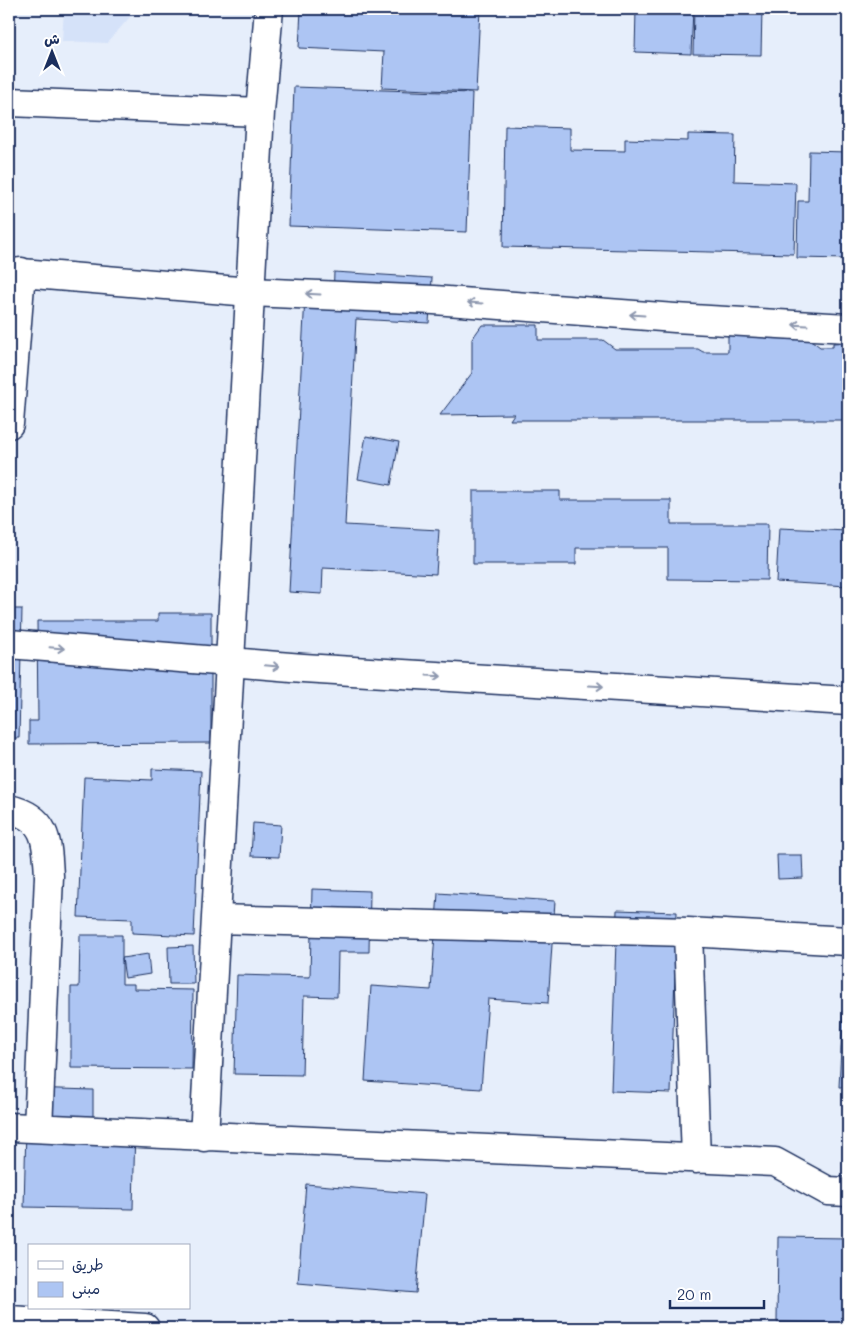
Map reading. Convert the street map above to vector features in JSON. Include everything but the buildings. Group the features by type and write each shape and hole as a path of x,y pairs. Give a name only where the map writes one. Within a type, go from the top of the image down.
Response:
{"street":[{"path":"204,1137 260,112 268,9"},
{"path":"9,102 260,112"},
{"path":"9,424 15,272 250,292 434,300 675,318 848,328"},
{"path":"9,644 303,668 848,701"},
{"path":"9,809 31,816 38,823 46,839 48,855 49,876 38,1128"},
{"path":"216,919 688,932 848,941"},
{"path":"688,932 696,1159"},
{"path":"9,1127 775,1162 828,1191 848,1192"},
{"path":"9,1320 145,1328"}],"shaded area":[{"path":"64,9 137,9 107,43 62,41"}]}
